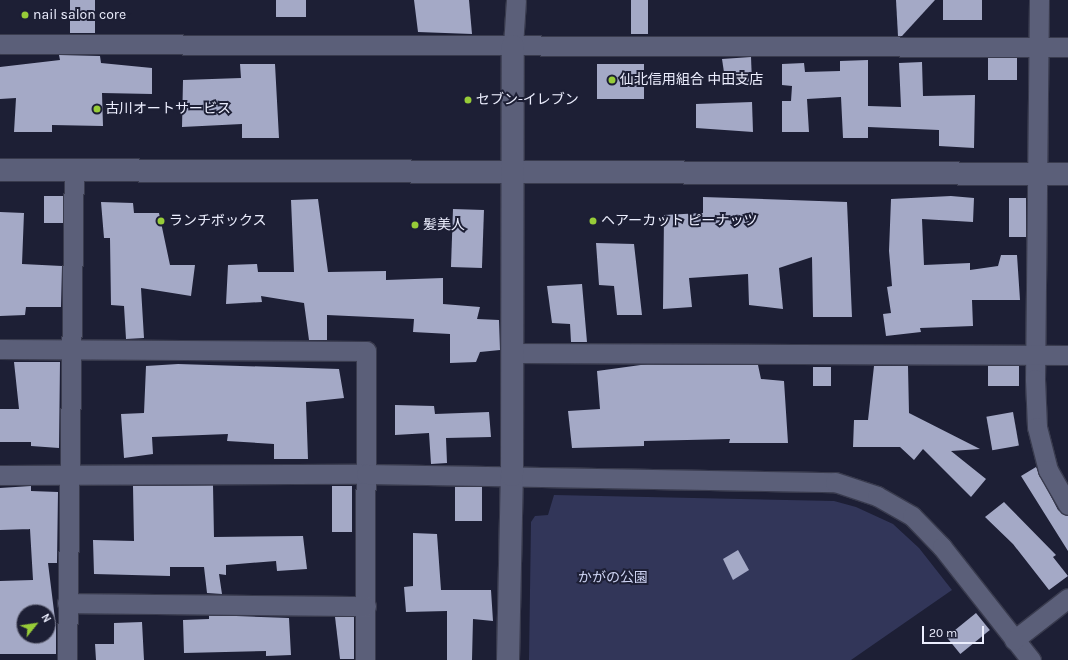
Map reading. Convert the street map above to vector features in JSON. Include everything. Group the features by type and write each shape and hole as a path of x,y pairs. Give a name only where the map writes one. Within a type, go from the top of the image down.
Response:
{"street":[{"path":"508,660 512,475 513,46 516,0"},
{"path":"1039,0 1039,174 1036,355 1041,448 1057,488 1068,505"},
{"path":"0,44 1068,46"},
{"path":"0,170 1068,174"},
{"path":"67,660 68,474 74,170"},
{"path":"0,349 366,351 365,660"},
{"path":"512,353 1068,355"},
{"path":"0,475 512,475 804,480 856,487 895,505 928,530 1031,660"},
{"path":"1014,640 1068,598"},
{"path":"67,603 366,606"}],"green space":[{"name":"かがの公園","path":"554,495 834,501 856,507 893,524 919,548 952,590 851,660 529,660 531,522 535,516 548,515"}],"building":[{"path":"70,0 95,0 95,33 70,33"},
{"path":"276,0 306,0 306,17 276,17"},
{"path":"414,0 469,0 472,34 418,32"},
{"path":"631,0 648,0 648,34 631,34"},
{"path":"896,0 935,0 902,36 898,36"},
{"path":"943,0 982,0 982,20 943,20"},
{"path":"59,55 100,56 101,63 152,68 152,94 102,93 103,126 52,125 52,132 14,132 16,98 0,99 0,67 60,60"},
{"path":"751,57 752,82 725,79 722,59"},
{"path":"988,58 1017,58 1017,80 988,80"},
{"path":"868,60 868,106 901,107 899,63 922,62 923,96 975,95 974,148 939,146 939,130 868,127 868,138 843,138 841,97 807,99 809,132 782,132 782,101 791,101 792,86 782,85 782,64 804,63 805,72 840,71 840,61"},
{"path":"240,64 275,64 279,138 242,138 242,124 182,127 183,80 241,78"},
{"path":"597,64 644,64 644,99 597,99"},
{"path":"752,102 753,132 696,128 696,104"},
{"path":"44,196 63,196 63,223 44,223"},
{"path":"951,196 974,198 973,222 922,219 924,265 970,263 970,270 998,266 1001,255 1017,255 1020,300 972,300 973,326 920,328 921,332 886,336 883,314 891,313 887,287 892,286 889,251 891,199"},
{"path":"703,197 847,202 852,317 813,317 812,257 779,268 783,309 749,305 748,274 689,278 692,307 663,309 664,215 703,213"},
{"path":"1009,198 1026,198 1026,237 1009,237"},
{"path":"318,199 328,272 386,271 386,280 443,278 443,304 480,307 477,319 499,320 500,350 480,352 476,362 450,363 450,334 413,332 414,319 327,315 327,340 309,340 304,303 261,296 262,302 226,304 228,265 257,264 258,272 294,272 291,200"},
{"path":"101,202 133,203 134,213 159,213 170,265 195,265 191,296 141,288 144,338 126,339 124,306 111,305 110,238 104,238"},
{"path":"453,209 484,210 482,268 451,267"},
{"path":"0,212 24,213 22,264 62,266 61,307 26,307 25,315 0,316"},
{"path":"596,243 634,244 642,315 617,315 614,286 599,285"},
{"path":"582,284 587,342 571,342 570,324 552,323 547,286"},
{"path":"14,362 60,362 59,448 31,446 31,442 0,442 0,409 19,409"},
{"path":"178,364 339,369 344,398 306,402 308,459 274,459 274,444 227,441 228,434 152,437 153,454 124,458 121,414 144,413 146,366"},
{"path":"648,364 758,365 761,379 784,381 788,443 729,443 730,439 644,441 644,446 572,448 568,411 600,409 597,371"},
{"path":"874,366 908,366 909,413 980,449 951,451 986,479 971,497 923,449 914,460 900,447 853,447 854,420 868,420"},
{"path":"988,366 1019,366 1019,386 988,386"},
{"path":"813,367 831,367 831,386 813,386"},
{"path":"395,405 434,406 435,414 489,412 491,437 446,438 447,463 431,464 429,433 395,435"},
{"path":"1013,412 1019,445 992,450 986,417"},
{"path":"1036,467 1058,510 1068,516 1068,551 1021,476"},
{"path":"213,485 214,537 303,536 307,569 277,571 276,561 226,565 226,575 219,574 222,594 207,593 204,567 170,567 170,576 94,574 93,540 134,541 133,486"},
{"path":"31,486 31,491 58,492 57,563 48,563 53,604 16,604 16,644 56,644 56,654 0,654 0,581 33,580 30,529 0,530 0,488"},
{"path":"332,486 352,486 352,532 332,532"},
{"path":"455,487 482,487 482,521 455,521"},
{"path":"1004,502 1056,555 1053,557 1068,576 1049,590 1013,544 985,517"},
{"path":"413,533 437,534 441,590 491,590 493,621 473,619 472,660 447,660 447,611 406,612 404,587 413,586"},
{"path":"738,550 749,570 733,580 723,559"},
{"path":"976,613 990,630 960,654 946,637"},
{"path":"209,615 289,618 291,655 266,656 266,651 184,653 183,620 209,619"},
{"path":"335,617 354,617 354,659 340,659"},
{"path":"142,622 144,660 96,660 95,644 114,644 114,623"}],"place":[{"name":"nail salon core","path":"25,15"},
{"name":"仙北信用組合 中田支店","path":"612,80"},
{"name":"セブン-イレブン","path":"468,100"},
{"name":"古川オートサービス","path":"97,109"},
{"name":"ランチボックス","path":"161,221"},
{"name":"ヘアーカット ピーナッツ","path":"593,221"},
{"name":"髪美人","path":"415,225"}]}
